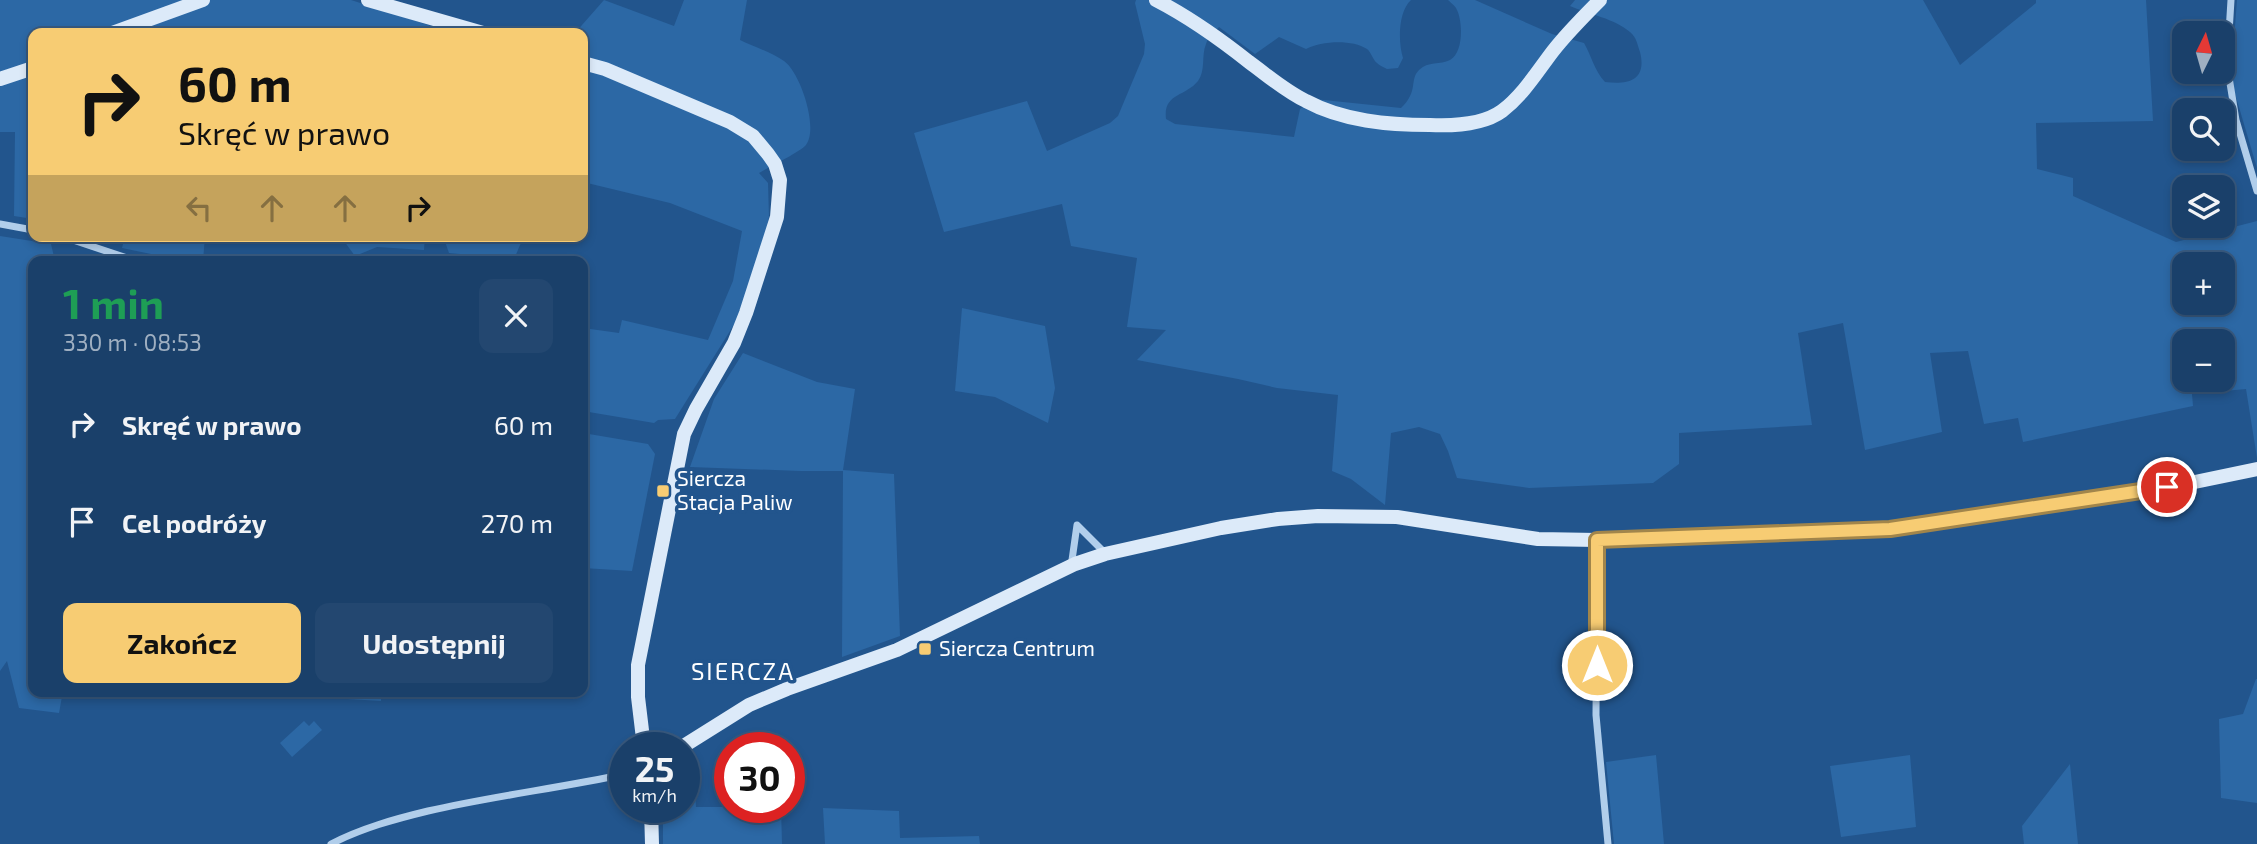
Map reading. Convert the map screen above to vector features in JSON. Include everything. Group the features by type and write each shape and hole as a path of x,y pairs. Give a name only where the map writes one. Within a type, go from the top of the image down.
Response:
{"street":[{"path":"126,28 203,0"},
{"path":"368,0 466,28"},
{"path":"1156,0 1217,37 1287,90 1325,110 1368,121 1444,126 1478,122 1499,113 1521,95 1555,48 1600,0"},
{"path":"2231,0 2227,65 2236,120 2257,191"},
{"path":"588,64 730,121 753,136 775,164 780,180 777,217 746,313 734,343 684,434 638,665 642,732"},
{"path":"0,79 28,70"},
{"path":"0,224 28,229"},
{"path":"79,242 121,256"},
{"path":"700,735 758,701 897,650 1071,567 1105,554 1221,528 1318,516 1397,517 1538,539 1597,540 1890,529 2144,491 2227,477 2257,469"},
{"path":"1071,567 1077,525 1105,554"},
{"path":"1597,540 1596,715 1608,844"},
{"path":"331,844 363,830 409,816 476,800 609,777"},
{"path":"651,823 652,844"}],"shaded area":[{"path":"0,0 351,0 438,28 28,28 28,218 14,216 15,132 0,132"},
{"path":"604,0 674,26 684,0 747,0 740,40 784,61 796,76 806,101 810,126 806,145 759,173 768,183 769,217 745,307 675,419 658,420 654,423 588,412 588,329 619,333 622,320 708,340 733,281 742,231 670,203 588,183 588,28 579,28"},
{"path":"1136,0 1411,0 1401,19 1400,44 1403,58 1398,68 1387,69 1376,62 1367,49 1345,42 1306,49 1279,37 1255,54 1219,27 1207,41 1198,81 1171,100 1166,111 1166,119 1175,124 1294,137 1300,109 1314,99 1401,108 1410,96 1414,78 1419,70 1426,65 1450,60 1458,50 1460,20 1456,7 1448,0 1475,0 1552,34 1584,43 1605,82 1622,83 1634,79 1641,69 1640,52 1635,39 1630,32 1617,24 1570,6 1575,0 1923,0 1960,65 2036,3 2036,0 2146,0 2153,121 2036,123 2037,169 2073,178 2073,196 2176,242 2191,238 2235,238 2235,227 2257,221 2257,458 2246,389 2235,390 2235,329 2172,329 2172,392 2214,392 2192,394 2193,406 2023,442 2018,418 1984,424 1968,351 1930,353 1942,432 1865,450 1843,323 1798,333 1812,425 1679,433 1679,464 1653,483 1529,488 1457,478 1440,434 1419,427 1391,433 1385,505 1351,479 1332,471 1338,395 1277,388 1137,360 1166,330 1127,327 1137,258 1071,246 1062,204 944,232 914,133 1027,101 1047,151 1110,123 1118,116 1144,54 1145,44"},
{"path":"2237,0 2257,0 2257,168 2233,87"},
{"path":"0,236 51,244 54,256 28,256 28,697 62,697 59,713 19,708 7,661 0,671"},
{"path":"124,242 205,242 203,256 161,256 122,248"},
{"path":"345,242 425,242 424,250 377,247 355,256"},
{"path":"445,242 521,242 515,256 449,253"},
{"path":"962,308 1045,326 1055,388 1048,423 995,397 955,391"},
{"path":"743,353 817,382 855,389 843,470 894,474 900,636 842,657 843,471 690,467 714,399"},
{"path":"588,434 648,444 655,454 632,571 588,568"},
{"path":"2256,679 2257,803 2221,798 2219,719 2243,714"},
{"path":"313,697 381,697 381,701"},
{"path":"304,721 309,726 314,721 322,730 292,757 280,743"},
{"path":"1656,755 1664,844 1614,844 1606,762"},
{"path":"1910,755 1916,827 1841,837 1830,766"},
{"path":"2070,764 2078,844 2024,844 2022,826"},
{"path":"700,807 714,807 714,823 781,823 782,844 663,844 663,823 700,823"},
{"path":"823,808 899,811 900,838 979,836 980,844 825,844"}],"place":[{"name":"Siercza Stacja Paliw","path":"663,491"},
{"name":"Siercza Centrum","path":"925,649"}],"district":[{"name":"SIERCZA","path":"743,672"}],"route":[{"path":"1597,665 1597,540 1890,529 2167,487"}]}
